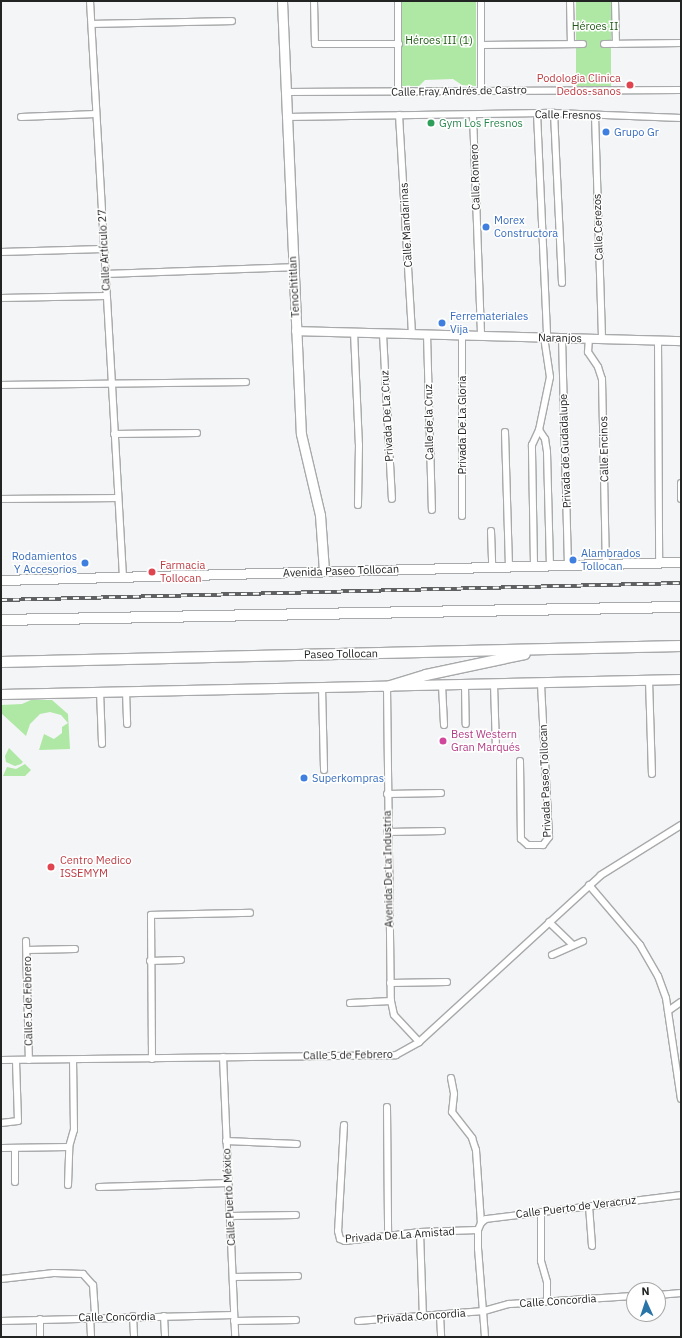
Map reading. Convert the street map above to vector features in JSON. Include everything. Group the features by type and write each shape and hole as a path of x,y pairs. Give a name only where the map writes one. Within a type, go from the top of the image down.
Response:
{"highway":[{"path":"1,620 681,607"},
{"name":"Paseo Tollocan","path":"1,662 679,647"},
{"path":"387,687 426,675 548,649"}],"main road":[{"name":"Tenochtitlan","path":"282,1 292,267 301,434 320,515 324,571"},
{"name":"Avenida Paseo Tollocan","path":"1,580 681,562"},
{"path":"1,694 126,690 387,687 681,679"}],"street":[{"name":"Calle Artículo 27","path":"90,1 103,249 123,577"},
{"path":"314,1 315,44 399,44"},
{"path":"398,1 398,92"},
{"path":"481,1 481,91"},
{"path":"570,1 571,44"},
{"path":"615,1 616,44"},
{"path":"92,24 232,21"},
{"path":"604,44 681,43"},
{"path":"481,46 583,44"},
{"name":"Calle Fray Andrés de Castro","path":"286,92 681,90"},
{"path":"21,117 96,114"},
{"path":"534,566 532,445 539,430 549,380 537,114"},
{"path":"554,114 562,283"},
{"name":"Calle Fresnos","path":"286,117 554,114 681,118"},
{"name":"Calle Mandarinas","path":"400,115 412,334"},
{"name":"Calle Romero","path":"473,115 481,334"},
{"name":"Calle Cerezos","path":"595,115 602,339"},
{"path":"1,252 103,249"},
{"path":"105,274 292,267"},
{"path":"1,298 106,296"},
{"name":"Naranjos","path":"296,331 383,334 481,334 681,341"},
{"path":"354,332 359,445 358,505"},
{"name":"Privada De La Cruz","path":"383,334 392,499"},
{"name":"Calle de la Cruz","path":"427,334 432,510"},
{"name":"Privada De La Gloria","path":"462,334 462,516"},
{"name":"Privada de Gudadalupe","path":"562,338 568,564"},
{"name":"Calle Encinos","path":"589,338 588,352 598,367 602,380 606,564"},
{"path":"658,340 658,562"},
{"path":"1,385 246,382"},
{"path":"539,430 547,443 548,452 550,565"},
{"path":"505,432 509,566"},
{"path":"114,434 197,433"},
{"path":"681,483 681,499"},
{"path":"1,499 118,498"},
{"path":"491,531 492,567"},
{"path":"649,680 652,774"},
{"name":"Privada Paseo Tollocan","path":"520,761 522,839 528,845 544,845 549,837 541,683"},
{"path":"494,684 496,746"},
{"path":"442,685 444,725"},
{"path":"465,685 466,724"},
{"path":"322,687 324,770"},
{"name":"Avenida De La Industria","path":"387,687 387,832 391,1001 394,1015 419,1042"},
{"path":"126,690 127,724"},
{"path":"100,691 102,744"},
{"path":"387,794 441,793"},
{"name":"Calle 5 de Febrero","path":"1,1060 391,1055 403,1052 419,1042 589,885 614,865 680,828"},
{"path":"387,832 442,832"},
{"path":"589,885 644,950 658,976 668,1011 681,1099"},
{"path":"152,1058 150,961 151,915 250,913"},
{"path":"549,922 573,945"},
{"name":"Calle 5 de Febrero","path":"26,941 29,1060"},
{"path":"552,955 583,941"},
{"path":"27,950 75,949"},
{"path":"150,961 181,960"},
{"path":"390,984 447,982"},
{"path":"350,1003 391,1001"},
{"path":"668,1011 681,1002"},
{"name":"Calle Puerto México","path":"223,1057 235,1337"},
{"path":"1,1123 18,1121 16,1060"},
{"path":"68,1185 69,1146 74,1130 73,1060"},
{"path":"451,1078 454,1094 452,1112 472,1138 476,1150 481,1223 478,1230 479,1280 484,1311 485,1337"},
{"name":"Privada De La Amistad","path":"387,1107 388,1234"},
{"name":"Privada De La Amistad","path":"344,1125 339,1237 345,1241 388,1234 478,1230"},
{"path":"226,1141 297,1144"},
{"path":"2,1148 69,1146"},
{"path":"15,1148 15,1182"},
{"path":"99,1187 228,1183"},
{"name":"Calle Puerto de Veracruz","path":"481,1223 489,1218 681,1195"},
{"path":"589,1206 592,1246"},
{"path":"541,1212 541,1261 547,1282 547,1301"},
{"path":"230,1216 296,1215"},
{"name":"Privada De La Amistad","path":"420,1232 424,1316"},
{"path":"1,1279 61,1273 83,1274 93,1285 93,1317 90,1337"},
{"path":"233,1277 298,1276"},
{"path":"666,1294 681,1293"},
{"name":"Calle Concordia","path":"484,1311 503,1305 626,1296"},
{"name":"Privada Concordia","path":"358,1321 484,1311"},
{"path":"440,1315 441,1337"},
{"path":"133,1316 134,1337"},
{"name":"Calle Concordia","path":"1,1321 133,1316 296,1320"},
{"path":"164,1316 165,1337"},
{"path":"40,1319 40,1337"}],"green space":[{"name":"Héroes III (1)","path":"402,1 476,1 476,86 462,85 453,79 425,80 419,86 402,86"},
{"name":"Héroes II","path":"576,1 611,1 611,87 576,87"},
{"path":"31,700 52,700 68,714 70,749 39,750 44,734 54,739 62,733 62,727 68,723 61,715 50,712 40,714 30,724 26,736 1,713 1,705 22,704"},
{"path":"9,748 23,762 21,764 15,766 6,762 5,756"},
{"path":"25,764 31,770 25,776 3,776 7,767 16,769"}],"railway":[{"path":"1,600 681,583"}],"place":[{"name":"Podologia Clinica Dedos-sanos","path":"630,85"},
{"name":"Gym Los Fresnos","path":"431,123"},
{"name":"Grupo Gr","path":"606,132"},
{"name":"Morex Constructora","path":"486,227"},
{"name":"Ferremateriales Vija","path":"442,323"},
{"name":"Alambrados Tollocan","path":"573,560"},
{"name":"Rodamientos Y Accesorios","path":"85,563"},
{"name":"Farmacia Tollocan","path":"152,572"},
{"name":"Best Western Gran Marqués","path":"443,741"},
{"name":"Superkompras","path":"304,778"},
{"name":"Centro Medico ISSEMYM","path":"51,867"}]}
